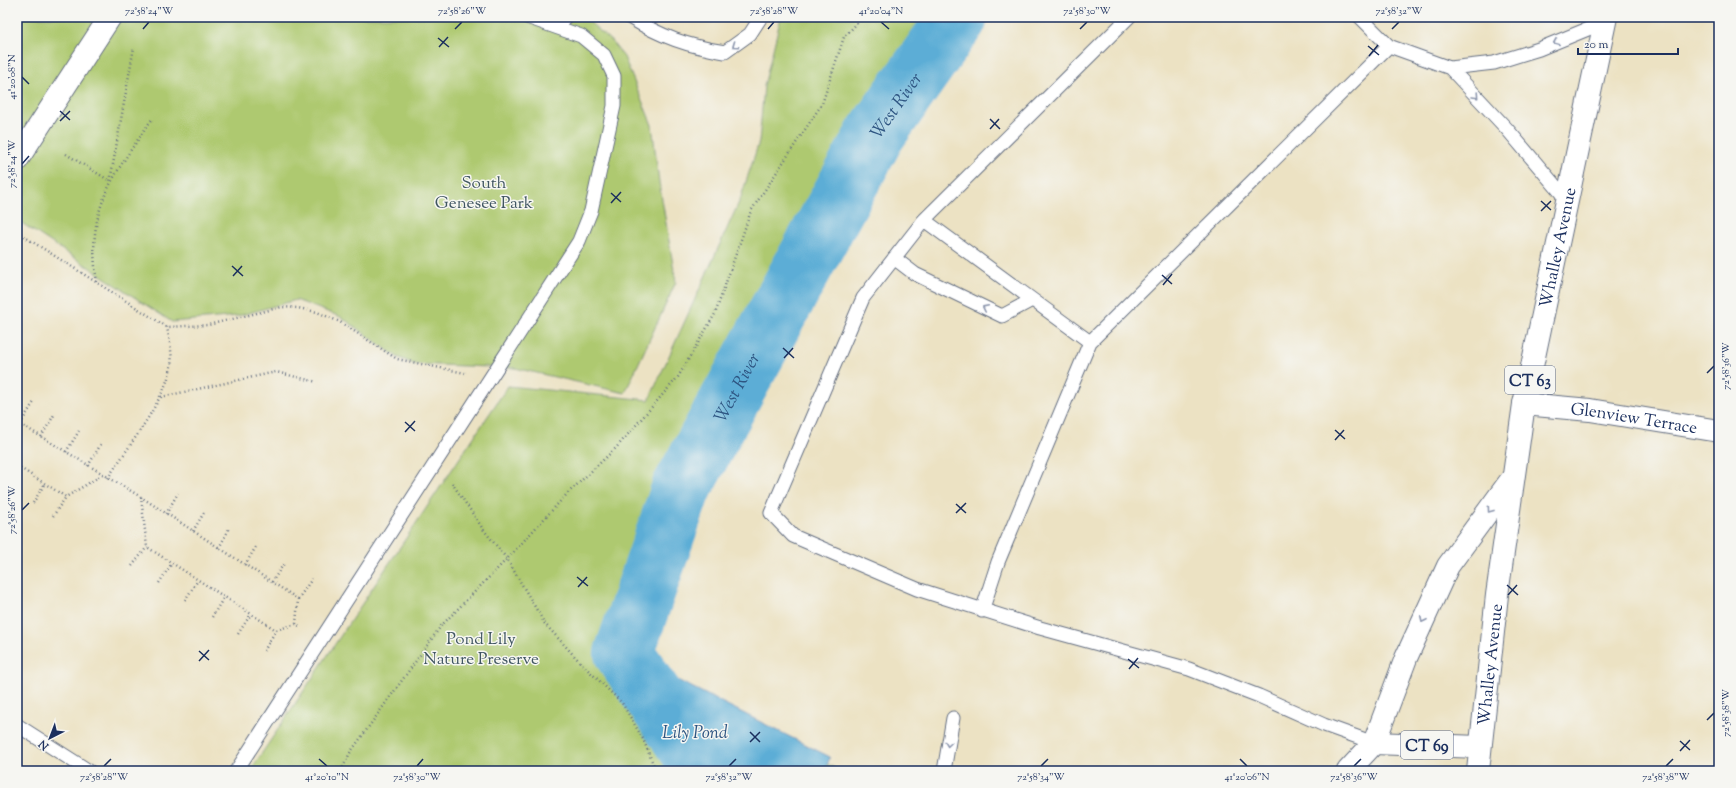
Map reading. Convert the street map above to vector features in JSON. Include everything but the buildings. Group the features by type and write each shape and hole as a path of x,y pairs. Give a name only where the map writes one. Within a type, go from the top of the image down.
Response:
{"main road":[{"path":"17,160 110,17"},
{"name":"Whalley Avenue","path":"1374,743 1480,747 1497,595 1524,404 1606,20"},
{"name":"Glenview Terrace","path":"1524,404 1590,410 1719,431"},
{"name":"Whalley Avenue","path":"1348,771 1374,743 1406,658 1448,566 1513,478"},
{"name":"CT 63","path":"1478,771 1480,747"}],"lane":[{"path":"236,771 579,241 591,211 614,106 614,76 604,55 580,36 527,17"},
{"path":"556,27 565,17"},
{"path":"630,17 653,32 692,46 725,52 750,34 761,17"},
{"path":"1129,17 924,220 863,298 771,513 793,536 917,589 982,611 1189,669 1259,696 1324,725 1374,743"},
{"path":"1360,17 1389,46 1450,68 1494,63 1539,49 1606,20"},
{"path":"982,611 998,562 1090,342 1389,46"},
{"path":"1450,68 1507,129 1568,201"},
{"path":"924,220 1090,342"},
{"path":"894,258 915,274 1002,316 1032,300"},
{"path":"944,771 953,718"},
{"path":"17,725 89,771"}],"path":[{"path":"341,771 350,753 441,626 507,559 568,493 616,448 678,377 715,314 751,211 822,104 844,37 863,17"},
{"path":"97,283 94,262 95,226 98,212 110,181 134,47"},
{"path":"110,181 152,119"},
{"path":"66,154 110,181"},
{"path":"17,232 167,326 208,325 282,308 298,308 316,312 340,322 397,359 458,371 488,382"},
{"path":"108,478 160,398 171,366 167,326"},
{"path":"160,398 276,372 318,382"},
{"path":"20,424 34,402"},
{"path":"41,437 54,415"},
{"path":"17,422 102,475 141,497 298,599"},
{"path":"66,452 79,430"},
{"path":"88,466 101,444"},
{"path":"437,462 483,529 507,559 544,624 622,703 643,739 656,771"},
{"path":"18,468 66,497"},
{"path":"54,516 66,497 102,475"},
{"path":"32,503 45,483"},
{"path":"166,514 178,493"},
{"path":"132,566 147,547 141,497"},
{"path":"193,531 205,511"},
{"path":"219,548 230,527"},
{"path":"245,565 257,544"},
{"path":"147,547 276,630"},
{"path":"272,582 285,562"},
{"path":"159,583 172,563"},
{"path":"296,624 298,599 312,579"},
{"path":"185,600 198,580"},
{"path":"212,617 224,597"},
{"path":"238,634 251,614"},
{"path":"264,651 276,630 296,624 321,640"}],"green space":[{"name":"South Genesee Park","path":"17,17 584,17 611,41 624,57 652,125 659,182 676,282 625,393 515,368 414,364 397,357 341,317 296,300 238,316 172,322 17,220"},
{"name":"Pond Lily Nature Preserve","path":"781,17 979,17 912,96 787,318 744,409 633,588 604,643 840,771 250,771 508,386 649,400 740,200 759,142 764,86"}],"water":[{"name":"Lily Pond","path":"605,641 624,653 830,757 825,771 670,771"}],"waterway":[{"name":"West River","path":"704,771 624,653 681,489 875,135 958,17"}]}
